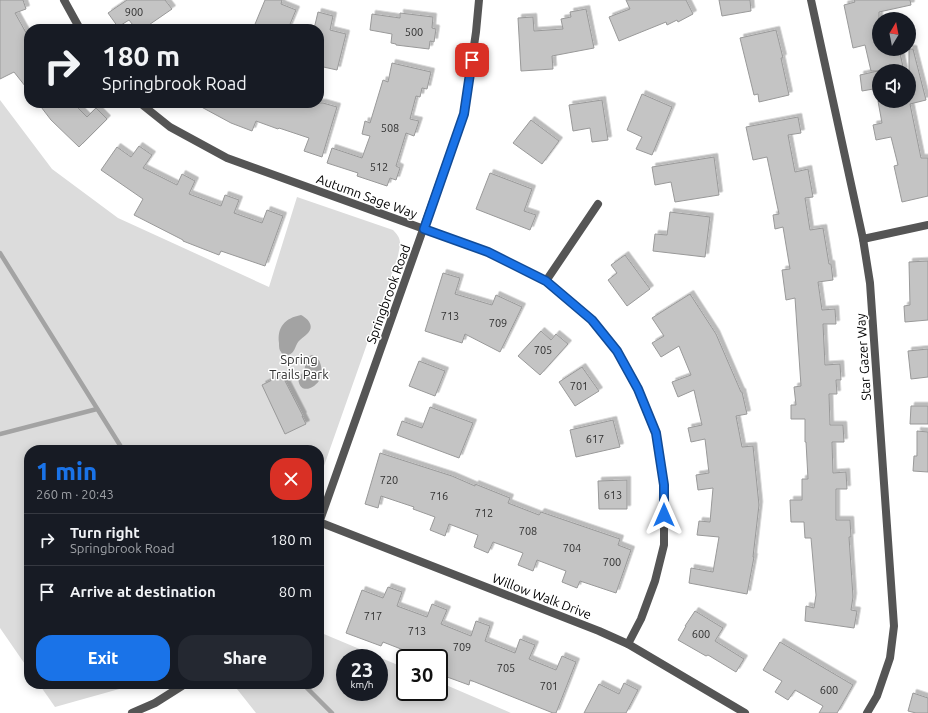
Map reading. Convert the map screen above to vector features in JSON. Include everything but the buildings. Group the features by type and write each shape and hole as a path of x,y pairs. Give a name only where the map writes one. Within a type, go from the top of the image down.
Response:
{"street":[{"path":"64,0 77,24"},
{"name":"Springbrook Road","path":"324,509 464,114 476,32 479,0"},
{"name":"Star Gazer Way","path":"811,0 863,240 870,283 894,626 890,658 877,696 867,713"},
{"name":"Autumn Sage Way","path":"146,108 170,127 227,158 488,252 546,281 592,320 617,351 638,389 656,433 664,485 664,545 655,581 641,619 628,644"},
{"path":"546,281 598,204"},
{"path":"863,240 928,225"},
{"name":"Willow Walk Drive","path":"324,525 599,631 628,644 745,713"},
{"path":"132,713 156,703 177,689"}],"green space":[{"name":"Spring Trails Park","path":"0,100 52,169 118,218 269,287 297,197 393,230 400,239 398,256 324,466 324,445 24,445 24,663 0,628"},
{"path":"324,634 360,649 336,649 336,701 388,701 388,661 396,664 396,701 448,701 448,686 511,713 256,713 237,689 324,689"},
{"path":"42,689 119,689 55,707"}],"shaded area":[{"path":"301,315 309,321 311,329 298,342 292,353 289,355 283,355 279,347 279,332 286,321 295,316"},
{"path":"312,355 320,362 322,369 321,376 313,387 307,389 301,387 299,378 305,368 307,358"}],"waterway":[{"path":"0,253 120,445"},
{"path":"0,434 97,409"},
{"path":"308,689 332,713"}],"route":[{"path":"472,60 464,114 424,229 488,252 546,281 592,320 617,351 638,389 656,433 664,485 664,515"}]}
